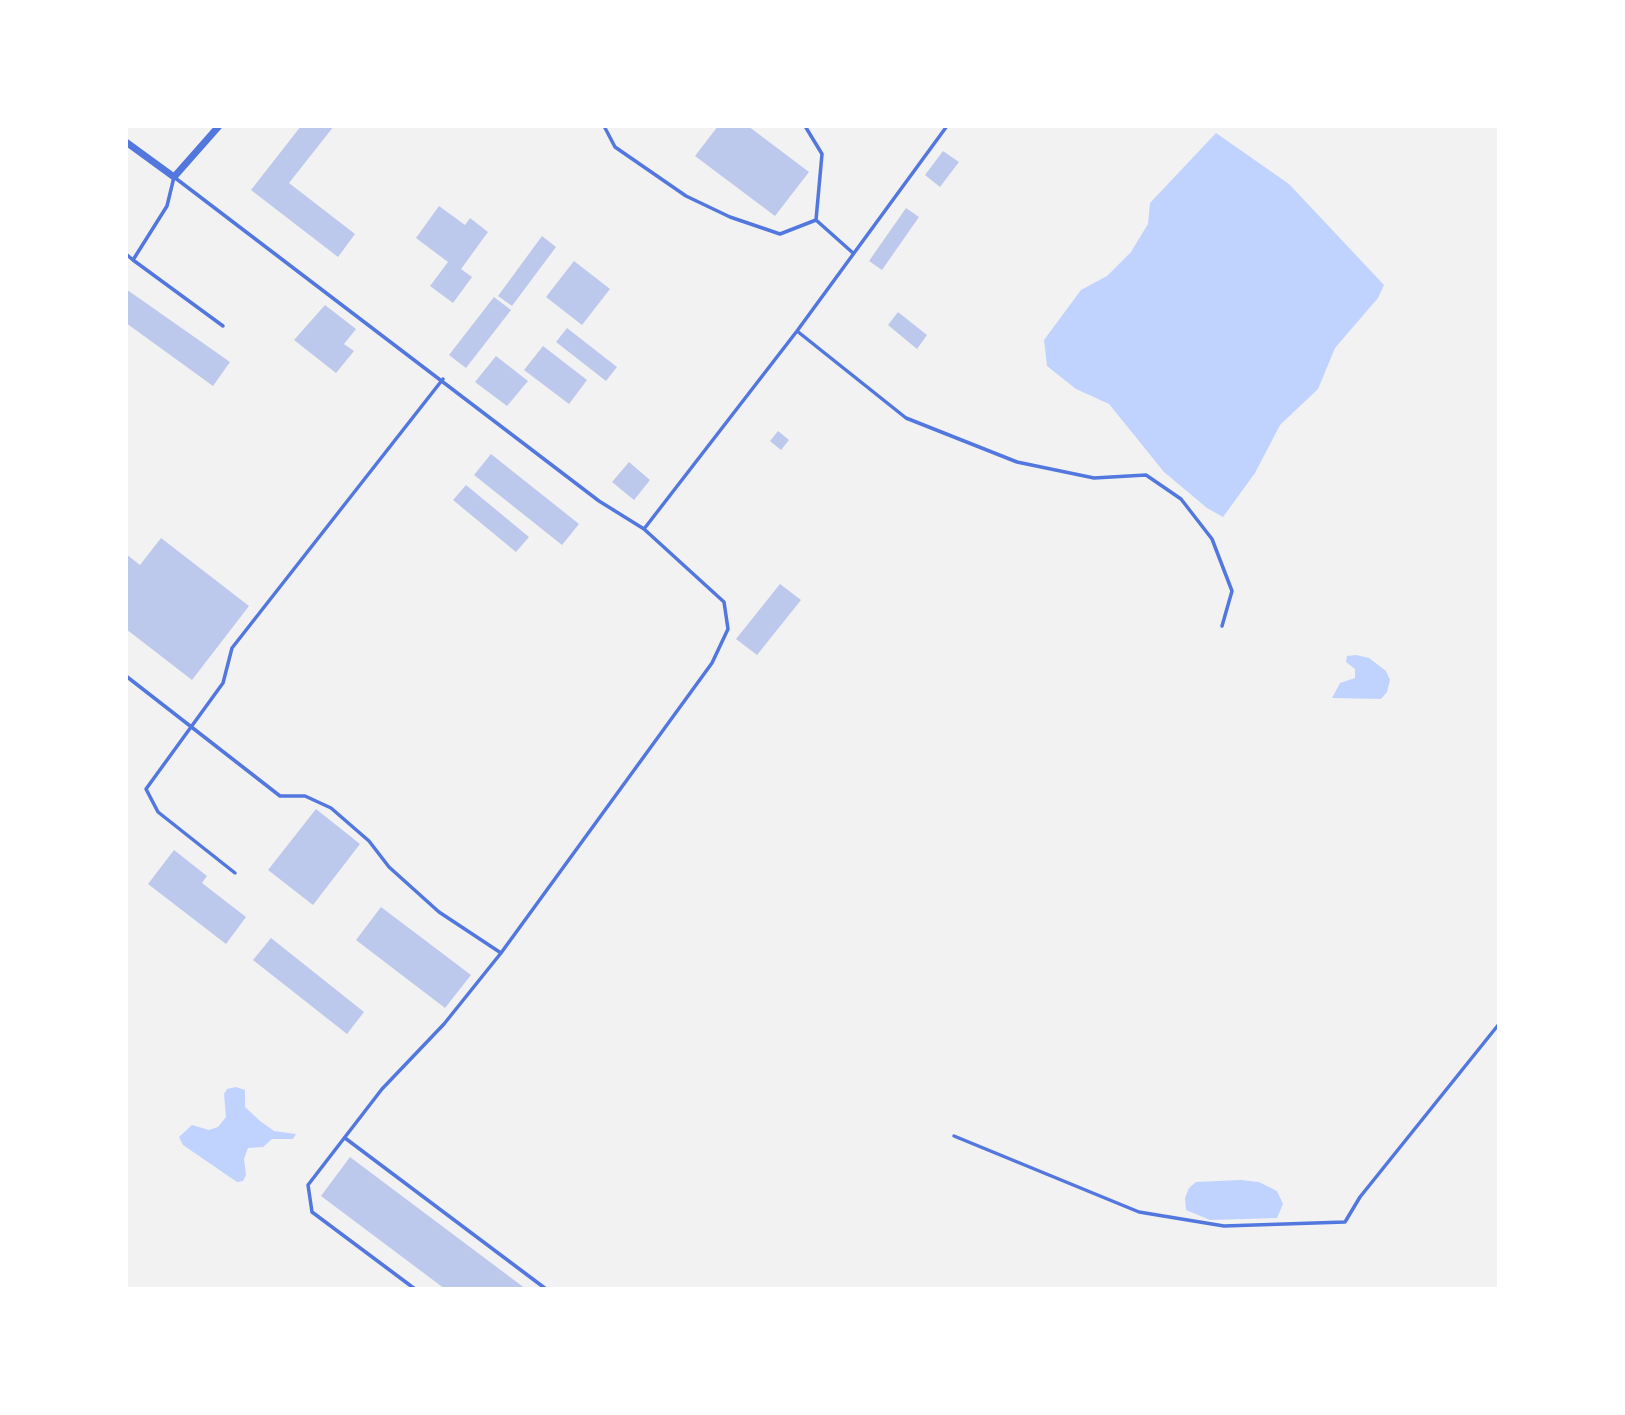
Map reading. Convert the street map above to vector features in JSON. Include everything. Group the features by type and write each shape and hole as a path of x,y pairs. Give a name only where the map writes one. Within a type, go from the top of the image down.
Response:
{"street":[{"path":"126,142 174,177 219,126"}],"lane":[{"path":"604,126 615,146 642,168 730,217 780,234 816,220"},
{"path":"805,126 822,154 816,220"},
{"path":"644,529 797,331 947,126"},
{"path":"133,260 167,206 174,177 443,379 599,501 644,529 724,602 728,629 712,663 501,953 444,1024 382,1089 309,1185 312,1212 415,1289"},
{"path":"816,220 853,253"},
{"path":"126,254 223,326"},
{"path":"797,331 906,418 1017,462 1094,478 1146,475 1181,499 1212,539 1231,591 1222,626"},
{"path":"235,873 158,812 146,789 223,683 232,648 443,379"},
{"path":"126,676 280,796 305,796 331,808 369,841 389,867 439,912 501,953"},
{"path":"954,1136 1139,1212 1224,1226 1345,1222 1360,1197 1499,1024"},
{"path":"345,1138 546,1289"}],"water":[{"path":"1216,133 1289,184 1384,285 1378,298 1335,348 1318,389 1280,425 1255,473 1223,517 1207,508 1164,472 1109,404 1076,389 1047,366 1044,340 1081,290 1107,276 1131,252 1148,224 1150,203"},
{"path":"1347,656 1369,658 1386,671 1390,680 1387,692 1381,699 1332,698 1340,683 1355,678 1355,669 1346,662"},
{"path":"236,1087 245,1090 245,1107 260,1121 274,1131 296,1134 293,1139 272,1139 263,1147 248,1148 244,1159 246,1175 243,1181 237,1182 183,1145 179,1137 192,1125 209,1130 218,1127 226,1117 224,1094 227,1089"},
{"path":"1196,1182 1259,1182 1277,1191 1283,1204 1277,1218 1210,1220 1186,1210 1185,1198 1189,1188"}],"building":[{"path":"301,126 334,126 289,183 355,234 338,257 251,190"},
{"path":"718,126 748,126 809,172 775,216 695,156"},
{"path":"943,151 959,162 940,187 925,175"},
{"path":"439,206 465,225 470,218 488,232 461,269 472,277 453,303 430,286 448,262 416,238"},
{"path":"906,208 919,217 882,270 869,261"},
{"path":"542,236 556,247 512,306 498,296"},
{"path":"574,261 610,289 582,325 546,297"},
{"path":"126,289 230,362 213,386 126,323"},
{"path":"494,297 511,310 466,368 449,355"},
{"path":"325,305 356,329 344,344 354,351 336,373 294,340"},
{"path":"898,312 927,335 917,349 888,325"},
{"path":"567,328 617,367 606,381 556,342"},
{"path":"543,346 587,380 569,404 524,370"},
{"path":"496,356 528,381 507,406 475,382"},
{"path":"778,431 789,440 781,450 770,441"},
{"path":"491,454 579,524 562,545 474,475"},
{"path":"629,462 650,480 634,500 612,482"},
{"path":"466,485 529,537 516,552 453,500"},
{"path":"161,538 249,606 192,680 126,629 126,554 140,565"},
{"path":"780,584 801,600 757,655 736,639"},
{"path":"316,809 360,844 313,905 268,870"},
{"path":"174,850 207,876 202,883 246,917 226,944 148,884"},
{"path":"381,907 471,975 445,1008 356,940"},
{"path":"271,938 364,1012 347,1034 253,960"},
{"path":"350,1157 526,1289 445,1289 321,1196"}]}
